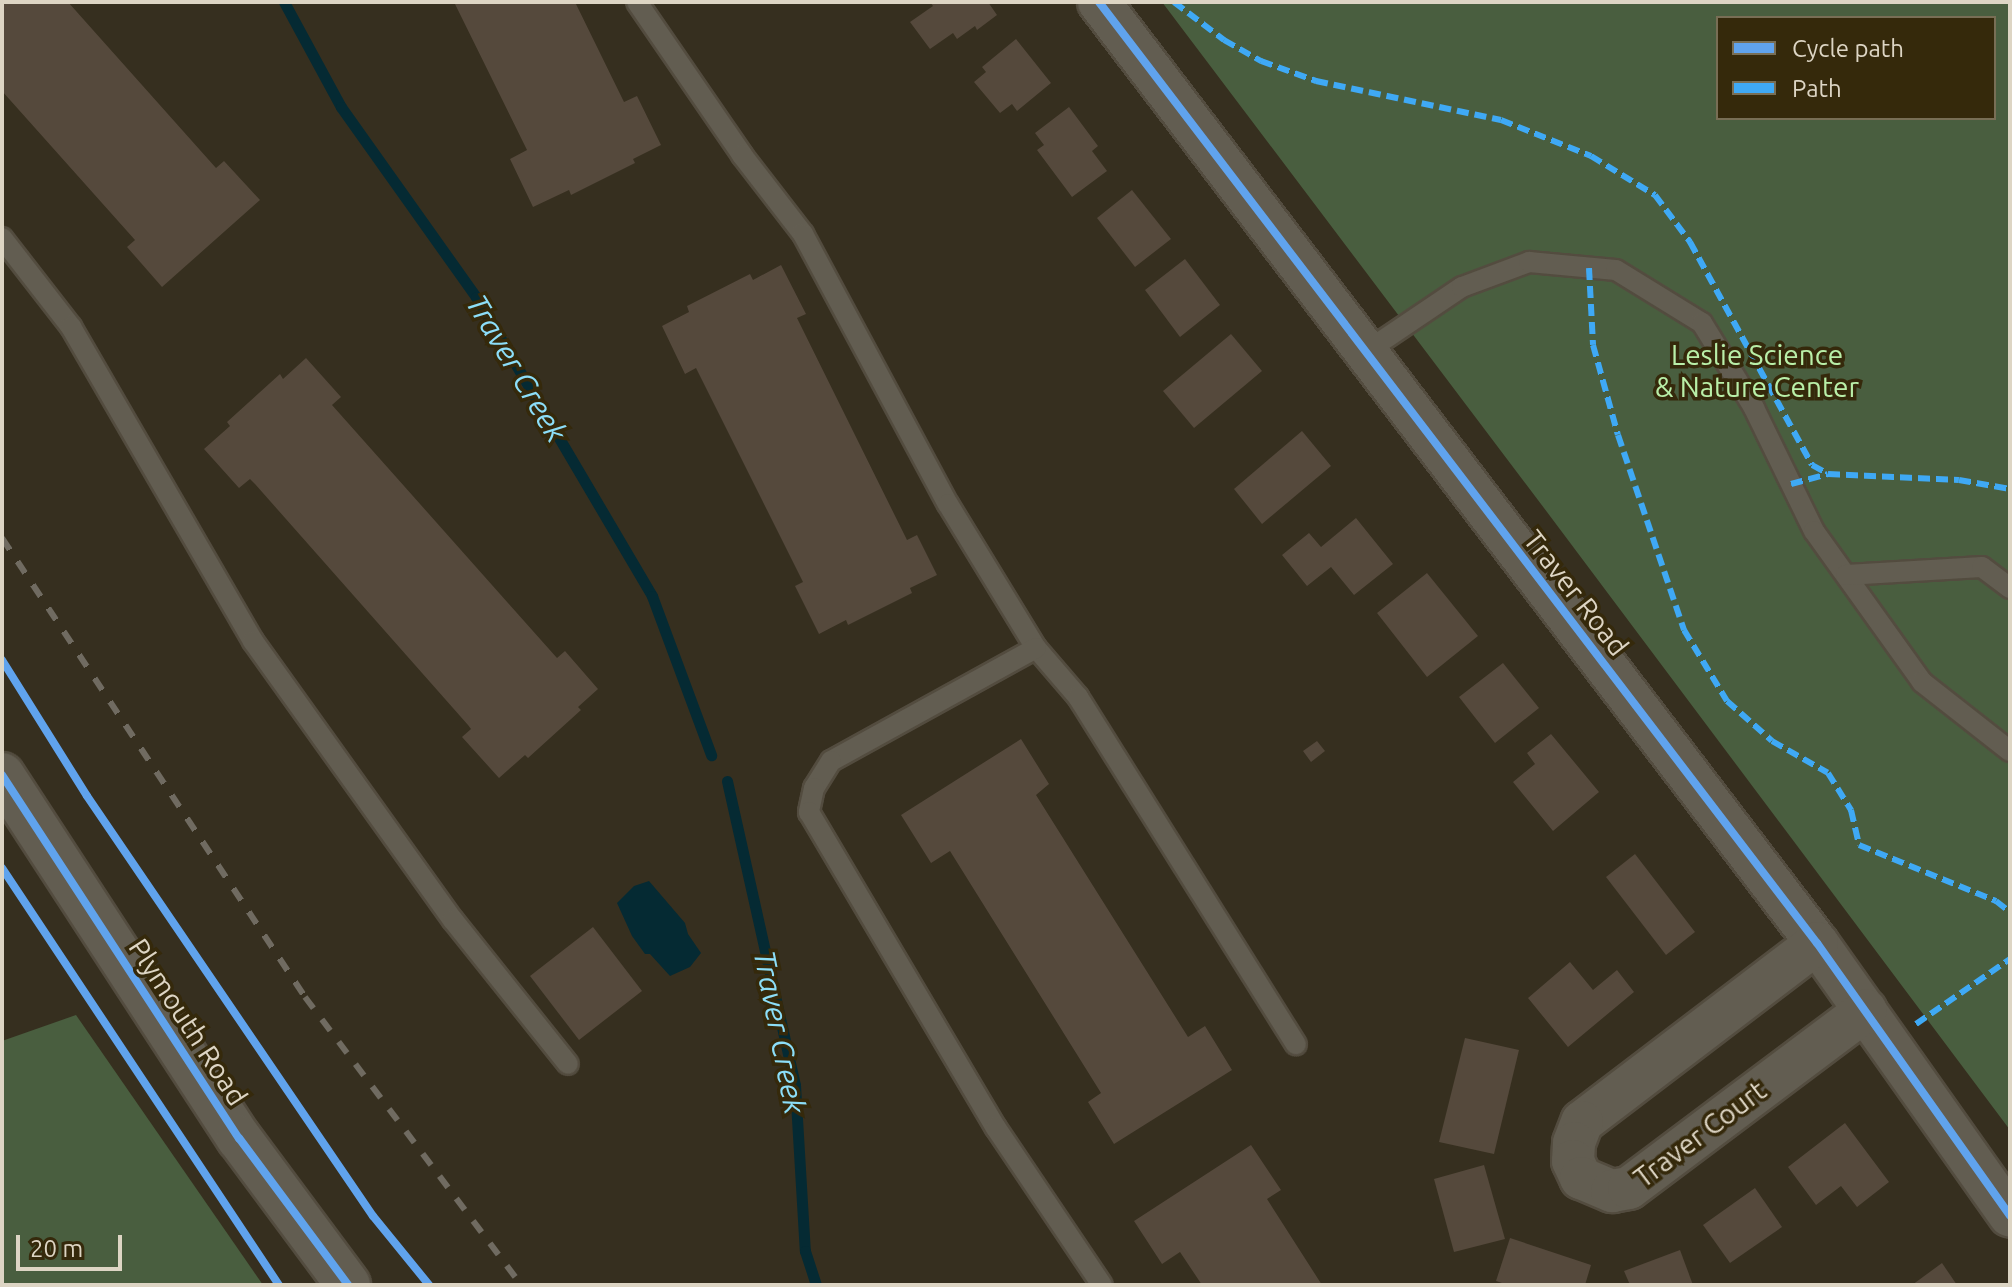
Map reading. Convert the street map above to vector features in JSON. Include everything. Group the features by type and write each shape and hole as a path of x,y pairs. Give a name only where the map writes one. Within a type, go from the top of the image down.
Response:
{"main road":[{"name":"Plymouth Road","path":"2,775 239,1138 348,1285"}],"street":[{"name":"Traver Road","path":"1099,2 1817,943 2010,1216"},
{"name":"Traver Court","path":"1817,943 1582,1122 1574,1143 1573,1161 1581,1178 1612,1191 1629,1188 1866,1010"}],"lane":[{"path":"637,2 716,118 803,234 948,504 1036,648 1078,697 1296,1044"},
{"path":"2,238 71,327 253,641 453,920 568,1064"},
{"path":"1364,353 1462,287 1529,262 1616,270 1702,323 1754,408 1814,531 1922,682 2010,751"},
{"path":"1846,575 1982,567 2010,588"},
{"path":"1036,648 831,761 814,788 809,812 996,1128 1102,1285"}],"green space":[{"name":"Leslie Science & Nature Center","path":"1162,2 2010,2 2010,1130 1547,512"},
{"path":"76,1015 263,1285 2,1285 2,1041"}],"water":[{"path":"649,881 685,923 688,934 701,953 690,967 670,976 650,954 645,954 632,936 617,903 634,886"}],"building":[{"path":"2,2 68,2 216,168 224,161 260,200 162,287 127,247 135,240 2,91"},
{"path":"454,2 575,2 624,102 637,96 661,145 633,159 635,163 571,195 569,190 533,207 510,159 527,150"},
{"path":"930,2 988,2 997,15 977,30 975,26 957,39 953,33 930,49 910,22 933,6"},
{"path":"1016,39 1051,83 1017,111 1012,104 1000,113 974,82 986,72 982,67"},
{"path":"1069,107 1098,146 1092,151 1107,171 1072,197 1037,150 1044,145 1035,133"},
{"path":"1132,190 1171,239 1135,267 1097,218"},
{"path":"1185,259 1220,305 1180,337 1145,290"},
{"path":"781,265 806,314 797,318 907,540 917,535 937,575 910,588 912,593 848,625 846,620 819,634 795,586 803,582 696,368 685,374 662,326 689,312 687,306 750,274 753,280"},
{"path":"1231,334 1262,371 1194,428 1163,391"},
{"path":"306,358 341,397 332,405 557,658 565,651 598,689 578,707 581,710 528,758 525,755 499,778 462,737 471,729 468,725 255,484 250,479 239,488 204,449 230,426 227,422 280,374 283,379"},
{"path":"1302,431 1331,466 1262,524 1234,489"},
{"path":"1356,518 1393,564 1354,595 1331,567 1307,586 1282,555 1309,533 1321,547"},
{"path":"1427,573 1478,636 1427,677 1377,613"},
{"path":"1503,663 1539,708 1495,743 1459,697"},
{"path":"1551,734 1599,792 1553,831 1513,782 1535,764 1527,753"},
{"path":"1021,739 1049,784 1036,795 1188,1037 1205,1026 1232,1070 1114,1144 1088,1102 1101,1093 950,851 931,863 901,815"},
{"path":"1317,741 1325,751 1311,762 1303,751"},
{"path":"1635,854 1695,932 1666,955 1606,877"},
{"path":"593,927 642,991 579,1040 530,976"},
{"path":"1570,962 1593,990 1617,970 1634,992 1568,1047 1528,998"},
{"path":"1465,1038 1519,1050 1494,1154 1439,1142"},
{"path":"1845,1123 1889,1182 1857,1207 1841,1186 1816,1205 1788,1167"},
{"path":"1251,1145 1281,1190 1267,1199 1322,1285 1202,1285 1180,1252 1162,1264 1134,1221"},
{"path":"1484,1165 1505,1239 1454,1252 1434,1179"},
{"path":"1755,1188 1782,1227 1730,1263 1703,1225"},
{"path":"1510,1238 1591,1265 1585,1285 1508,1285 1496,1281"},
{"path":"1680,1250 1693,1285 1630,1285 1624,1271"},
{"path":"1942,1263 1957,1285 1912,1285"}],"waterway":[{"name":"Traver Creek","path":"284,2 341,107 476,297 652,596 711,755"},
{"name":"Traver Creek","path":"727,781 795,1085 805,1251 816,1285"}],"railway":[{"path":"2,538 305,997 521,1285"}],"marked path":[{"path":"1174,2 1224,40 1261,61 1316,81 1501,120 1591,156 1655,195 1690,242 1812,465 1828,474 1959,480 2010,489"},
{"path":"1589,268 1593,345 1618,435 1684,630 1727,701 1772,741 1828,773 1851,810 1859,845 1996,901 2010,912"},
{"path":"1791,484 1828,474"},
{"path":"1916,1024 2010,959"}],"cycle path":[{"path":"1099,2 1817,943 2010,1216"},
{"path":"2,660 87,796 373,1216 429,1285"},
{"path":"2,775 239,1138 348,1285"},
{"path":"2,868 279,1285"}]}
